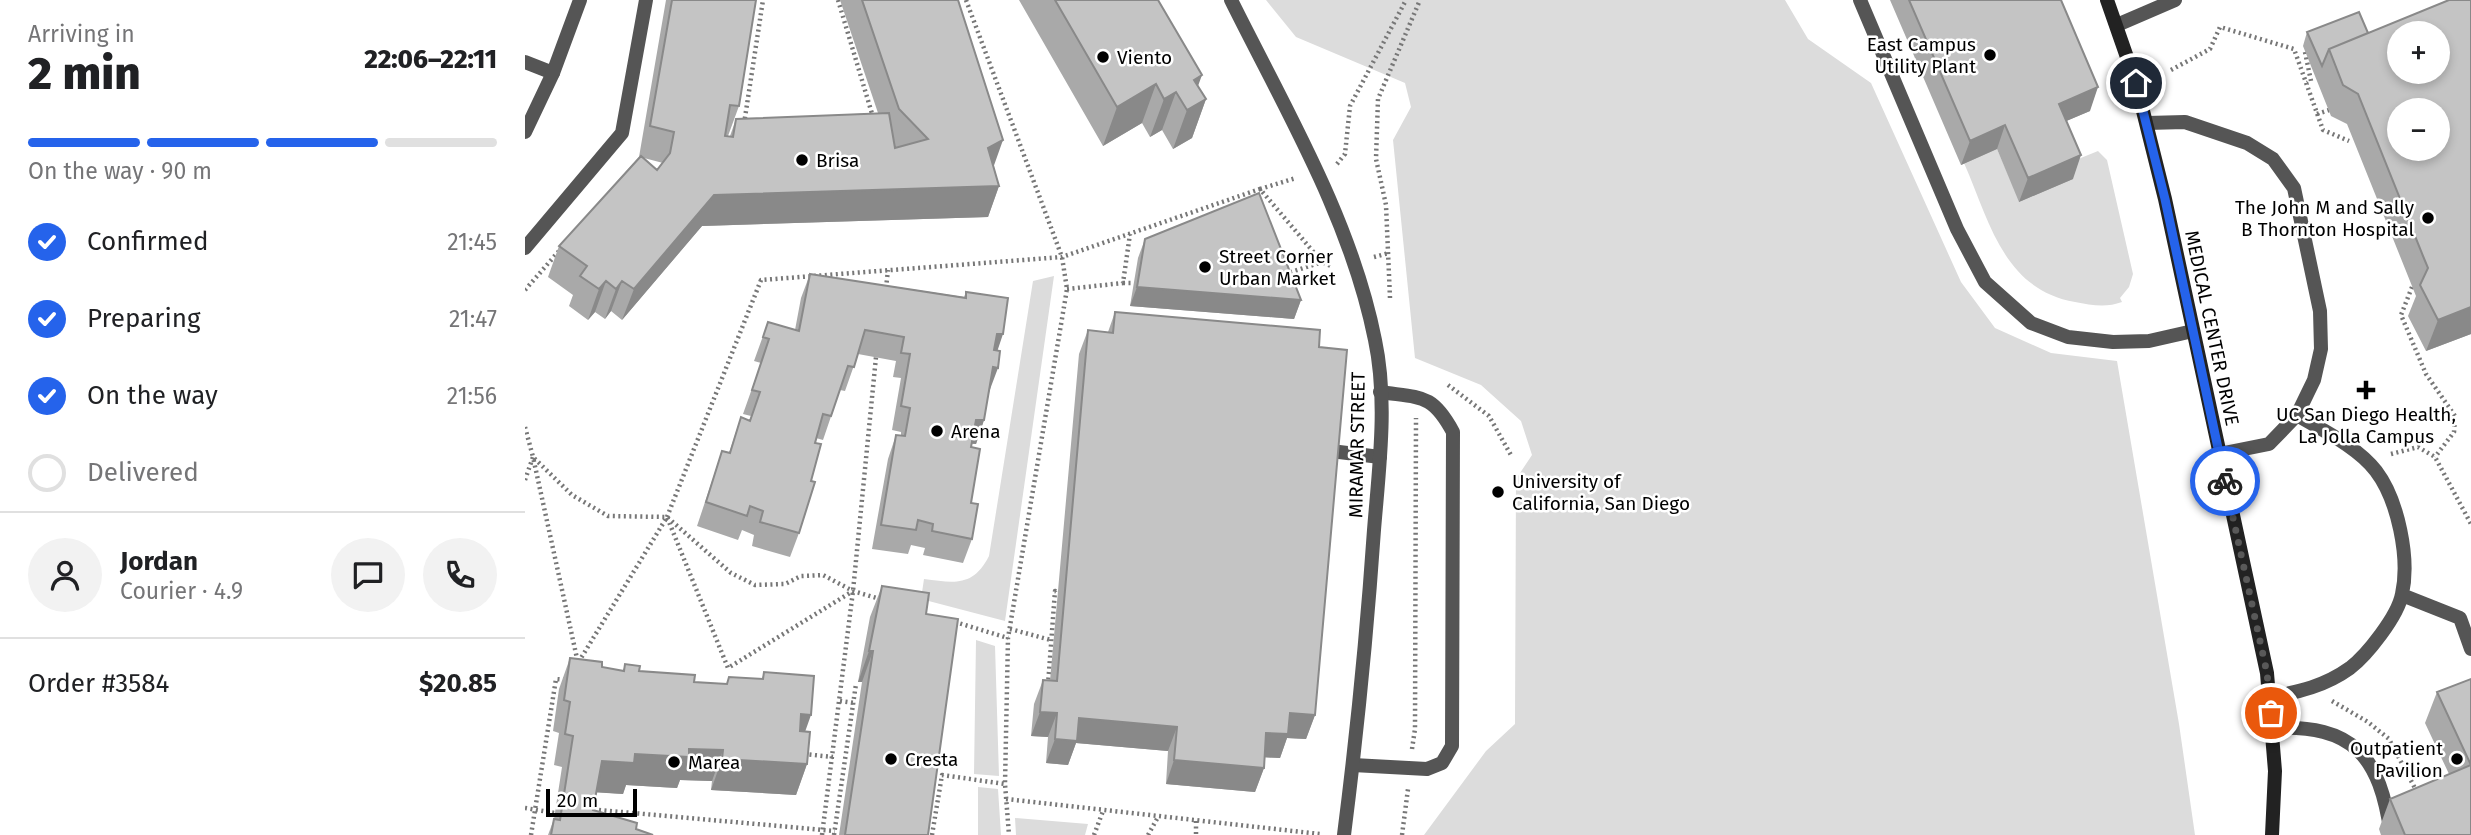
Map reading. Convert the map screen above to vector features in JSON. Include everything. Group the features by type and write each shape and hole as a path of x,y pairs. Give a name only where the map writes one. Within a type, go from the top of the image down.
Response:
{"street":[{"path":"525,132 553,73 580,0"},
{"path":"525,248 622,132 646,0"},
{"name":"MIRAMAR STREET","path":"1231,0 1316,172 1353,262 1375,341 1380,393 1380,457 1353,765 1344,835"},
{"path":"1860,0 1957,229 1985,282 2031,323 2068,337 2113,342 2149,341 2193,331"},
{"name":"MEDICAL CENTER DRIVE","path":"2107,0 2147,123 2270,697 2275,771 2271,835"},
{"path":"2117,25 2175,0"},
{"path":"525,62 553,73"},
{"path":"2147,123 2185,122 2247,143 2273,159 2294,188 2320,311 2321,349 2314,380 2297,415 2269,444 2220,454"},
{"path":"1353,765 1427,769 1441,763 1452,746 1453,432 1440,408 1420,398 1380,393"},
{"path":"2270,697 2317,687 2350,668 2379,637 2402,595 2402,539 2390,495 2375,469 2332,436 2297,415"},
{"path":"1331,451 1380,457"},
{"path":"2402,595 2460,618 2471,649"},
{"path":"2273,728 2307,726 2333,732 2349,741 2363,757 2377,783 2387,809 2391,835"}],"path":[{"path":"743,130 764,0"},
{"path":"838,0 876,126"},
{"path":"966,0 1062,257 1067,289 1008,638 1005,784 1009,835"},
{"path":"1335,167 1345,154 1350,106 1406,0"},
{"path":"1390,302 1386,205 1376,159 1378,99 1420,0"},
{"path":"2171,70 2210,49 2220,27 2294,49 2323,130 2349,141"},
{"path":"2305,52 2311,80 2307,83"},
{"path":"2317,114 2329,110"},
{"path":"525,427 534,457 578,663 667,517 761,280 1062,257 1297,178"},
{"path":"1260,189 1322,262 1334,268"},
{"path":"1123,283 1130,234"},
{"path":"1374,257 1389,253"},
{"path":"1277,277 1322,262"},
{"path":"885,297 888,270"},
{"path":"1067,289 1134,283"},
{"path":"2412,287 2401,315 2426,373 2455,416 2453,432 2435,457"},
{"path":"823,832 853,592 876,357"},
{"path":"1444,383 1463,394 1489,416 1512,457"},
{"path":"1411,755 1415,729 1416,407"},
{"path":"2375,469 2394,451 2417,447 2435,457 2471,524"},
{"path":"534,457 572,495 608,516 667,517 731,573 755,585 785,584 800,576 823,575 853,592 892,603"},
{"path":"525,481 534,457"},
{"path":"667,517 728,668 853,592"},
{"path":"1050,685 1047,685 1055,591 1058,592"},
{"path":"943,618 1008,638"},
{"path":"1010,629 1051,640"},
{"path":"531,835 556,679 581,682"},
{"path":"587,809 834,833 856,684"},
{"path":"840,701 854,703"},
{"path":"800,753 833,757"},
{"path":"831,766 844,767"},
{"path":"932,835 942,775 1005,784"},
{"path":"1402,835 1408,785"},
{"path":"1006,800 1320,834"},
{"path":"525,808 555,813"},
{"path":"1094,835 1103,811"},
{"path":"1148,835 1158,817"},
{"path":"1196,821 1196,835"}],"shaded area":[{"path":"1266,0 1785,0 1808,39 1871,83 1961,282 1995,328 2051,353 2117,361 2179,724 2195,835 1424,835 1486,751 1515,724 1516,479 1532,455 1521,421 1481,385 1415,358 1393,140 1411,107 1405,83 1296,37"},
{"path":"1997,149 2020,202 2066,164 2098,151 2107,160 2133,274 2129,287 2120,298 2122,302 2093,305 2051,295 2031,283 2015,268 2002,250 1964,163"},
{"path":"1054,276 1005,621 921,599 924,579 962,581 976,573 989,556 1033,281"},
{"path":"976,640 995,646 999,776 974,774"},
{"path":"978,787 998,789 1001,835 978,835"},
{"path":"1015,818 1088,824 1085,835 1016,835"}],"building":[{"name":"Brisa","path":"672,0 756,0 739,106 730,105 725,136 733,137 736,119 889,113 895,148 928,139 899,109 862,0 958,0 1003,140 988,148 999,186 714,195 634,289 622,281 616,289 606,281 599,289 580,276 587,266 559,246 641,156 657,170 670,153 674,132 650,126"},
{"path":"1055,0 1158,0 1202,75 1194,80 1206,99 1187,110 1176,92 1164,99 1156,84 1117,107"},
{"name":"East Campus Utility Plant","path":"1909,0 2061,0 2098,87 2059,104 2081,155 2028,178 2005,125 1970,141"},
{"path":"2449,0 2471,0 2471,307 2438,320 2420,285 2428,268 2358,94 2343,85 2329,49 2387,25 2387,84 2450,84 2450,21 2398,21"},
{"path":"2359,12 2368,33 2329,49 2322,66 2307,32"},
{"name":"Street Corner Urban Market","path":"1259,193 1301,300 1137,287 1145,239"},
{"name":"Arena","path":"810,274 966,298 966,292 1008,298 1003,334 997,334 994,350 1000,351 998,368 993,367 984,420 976,420 971,447 980,449 971,503 978,504 972,539 932,531 933,524 918,520 916,530 881,525 896,435 905,436 910,408 901,406 910,354 901,353 904,337 865,330 854,367 848,366 831,416 823,414 815,443 821,444 811,481 815,482 799,533 760,522 763,511 750,506 747,516 706,502 722,451 730,453 741,417 750,421 760,392 752,390 769,339 763,337 768,322 799,331"},
{"path":"1115,312 1320,330 1319,347 1347,350 1315,715 1290,713 1288,734 1266,733 1264,768 1174,760 1177,727 1079,718 1077,741 1055,739 1057,713 1040,712 1043,680 1057,681 1088,330 1113,333"},
{"name":"Cresta","path":"882,586 929,593 926,614 958,619 928,835 845,835 873,651 869,651"},
{"name":"Marea","path":"570,658 602,662 602,667 624,671 625,664 640,666 639,671 695,675 694,682 727,684 729,677 763,679 764,672 814,676 811,715 801,714 800,731 810,732 807,764 722,759 723,750 689,749 689,757 635,754 634,763 602,761 593,810 637,823 636,829 653,835 551,835 554,819 560,820 573,736 565,734 570,702 564,700"},
{"path":"2471,679 2471,765 2437,692"},
{"path":"2471,765 2471,835 2405,835 2390,799"}],"way so far":[{"path":"2225,481 2267,673 2271,713"}],"place":[{"name":"East Campus Utility Plant","path":"1990,55"},
{"name":"Viento","path":"1103,57"},
{"name":"Brisa","path":"802,160"},
{"name":"The John M and Sally B Thornton Hospital","path":"2428,218"},
{"name":"Street Corner Urban Market","path":"1205,267"},
{"name":"UC San Diego Health, La Jolla Campus","path":"2366,390"},
{"name":"Arena","path":"937,431"},
{"name":"University of California, San Diego","path":"1498,492"},
{"name":"Cresta","path":"891,759"},
{"name":"Outpatient Pavilion","path":"2457,759"},
{"name":"Marea","path":"674,762"}],"route":[{"path":"2136,83 2165,199 2225,481"}]}
